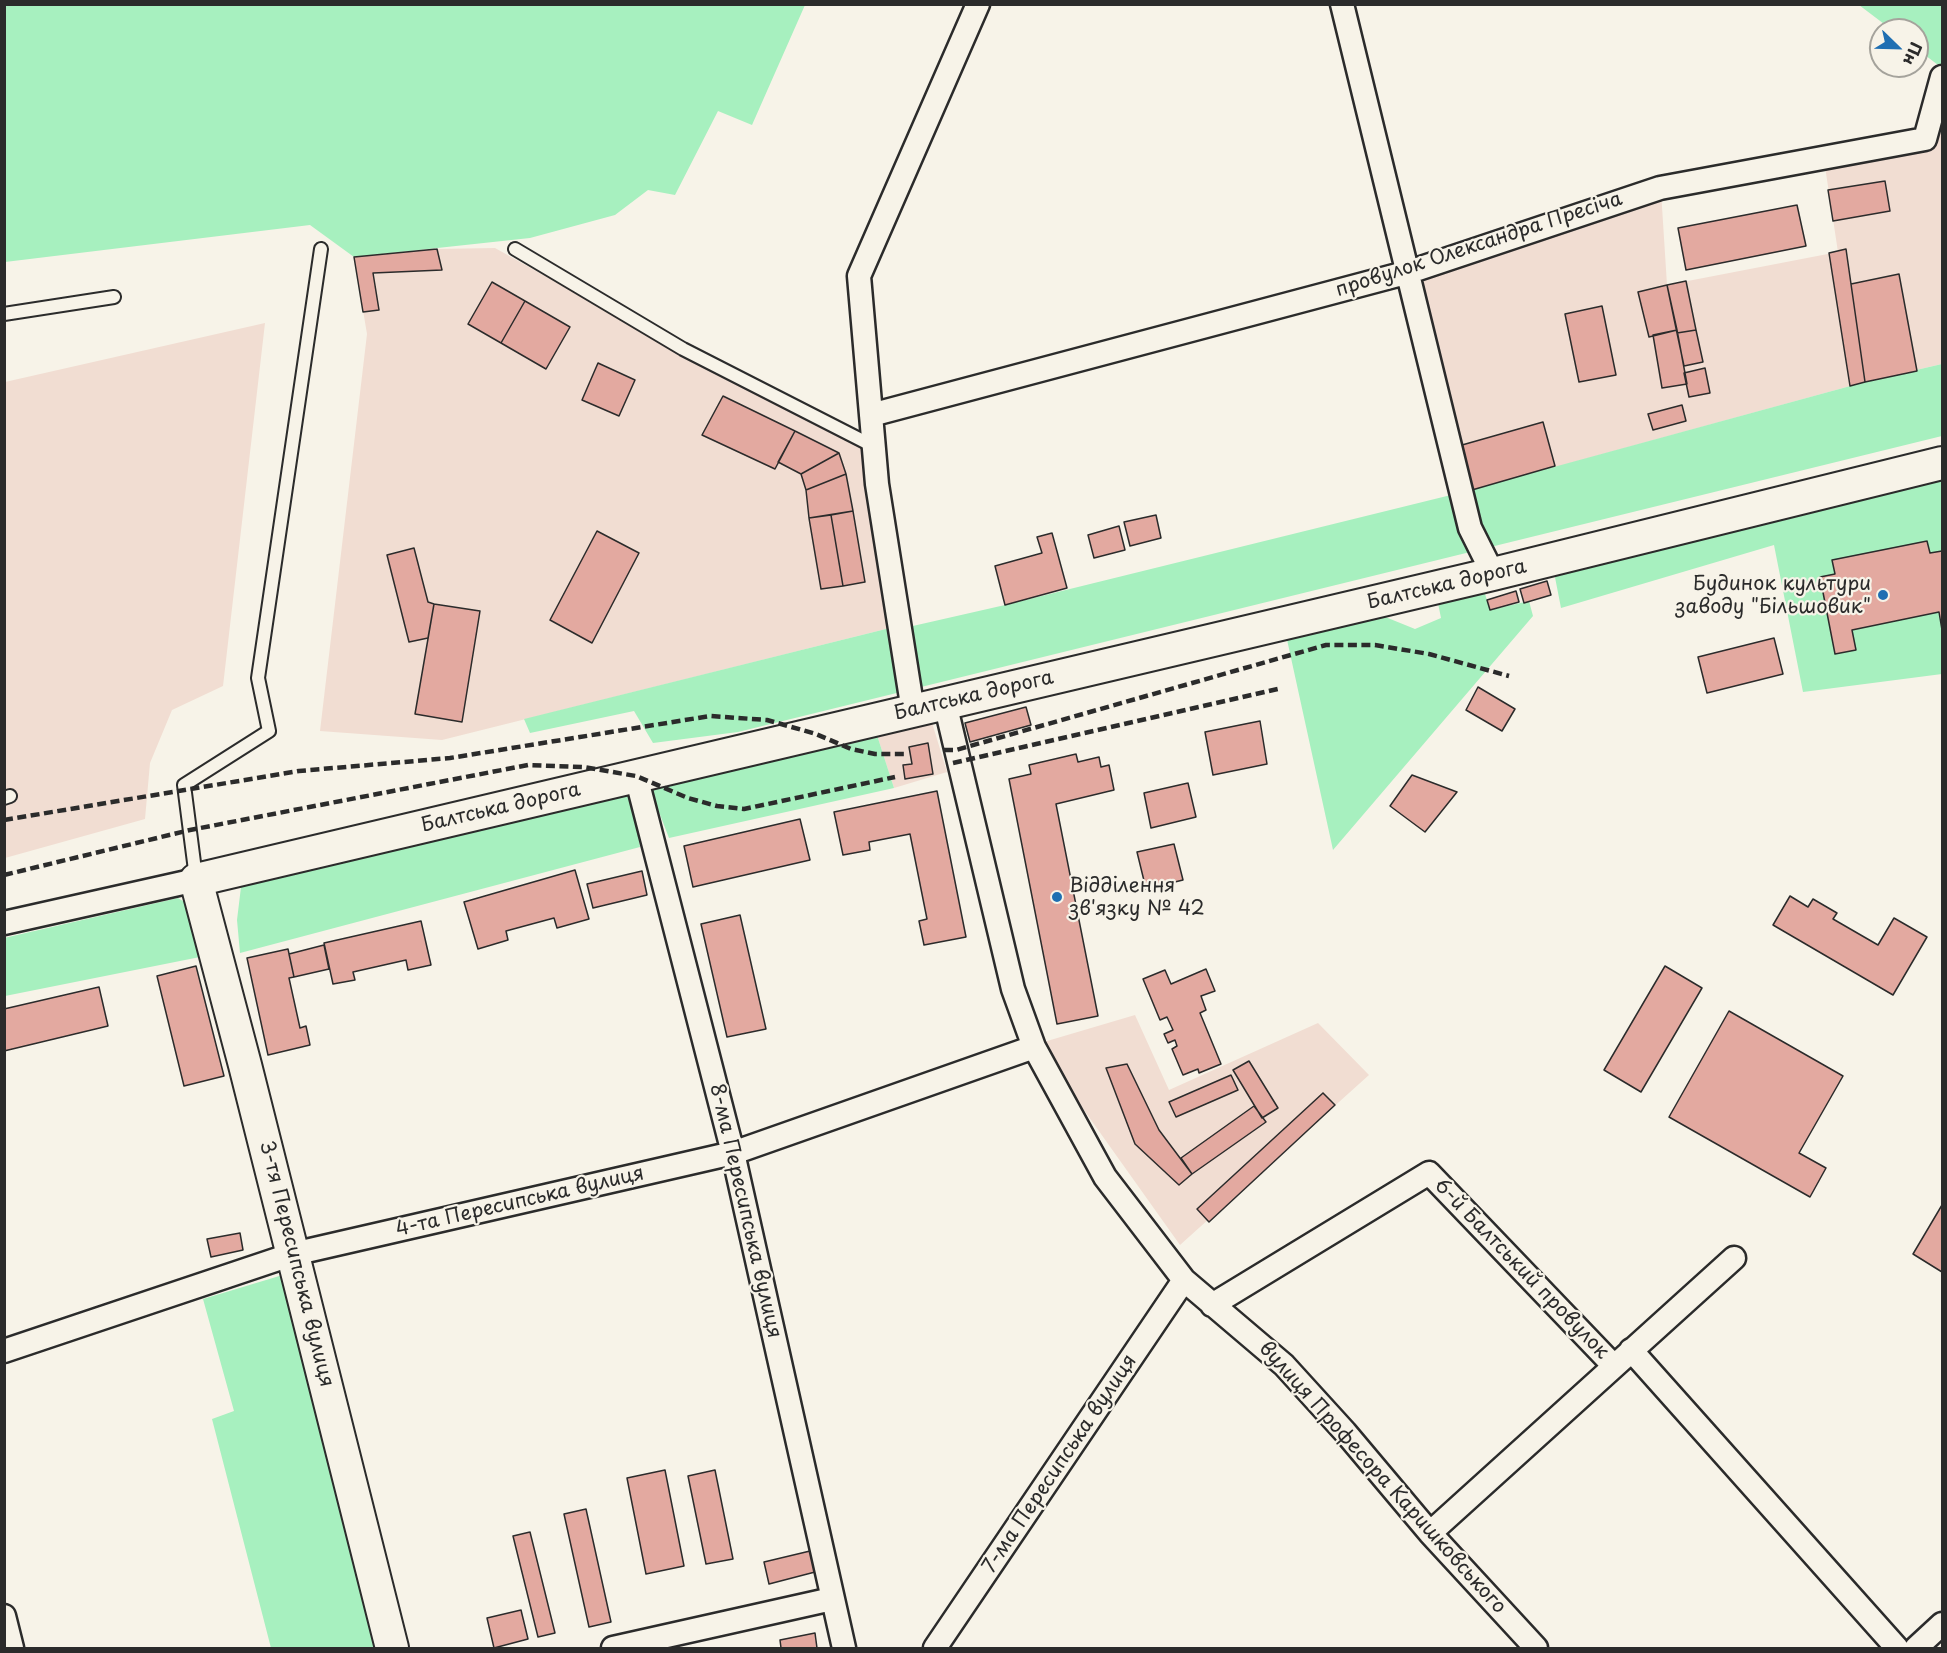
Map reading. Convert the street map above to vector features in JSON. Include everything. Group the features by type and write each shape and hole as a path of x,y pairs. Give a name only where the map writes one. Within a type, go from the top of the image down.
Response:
{"main road":[{"name":"Балтська дорога","path":"196,880 1492,574 1942,463"},
{"name":"3-тя Пересипська вулиця","path":"196,880 392,1648"}],"street":[{"path":"913,711 877,484 859,276 978,4"},
{"path":"1342,4 1470,528 1492,574"},
{"name":"провулок Олександра Пресіча","path":"871,415 1409,272 1660,188 1925,139 1942,77"},
{"name":"вулиця Професора Каришковського","path":"945,703 1013,989 1034,1047 1105,1177 1184,1280 1263,1344 1284,1365 1345,1432 1525,1644"},
{"name":"8-ма Пересипська вулиця","path":"636,776 733,1153 844,1648"},
{"name":"Балтська дорога","path":"4,923 196,880"},
{"name":"4-та Пересипська вулиця","path":"4,1351 293,1254 733,1153 1034,1047"},
{"name":"6-й Балтський провулок","path":"1212,1305 1429,1173 1614,1365"},
{"path":"1430,1533 1734,1258"},
{"name":"7-ма Пересипська вулиця","path":"935,1648 1184,1280"},
{"name":"6-й Балтський провулок","path":"1631,1350 1897,1648"},
{"path":"613,1648 832,1599"},
{"path":"4,1616 12,1648"},
{"path":"1916,1648 1942,1624"}],"lane":[{"path":"196,880 184,785 269,731 258,678 321,249"},
{"path":"514,249 684,350 873,446"},
{"path":"4,314 114,297"}],"shaded area":[{"path":"1942,127 1942,364 1865,382 1465,492 1414,274 1661,191 1667,285 1838,252 1824,160 1925,141"},
{"path":"495,248 681,352 870,448 898,626 442,740 320,731 367,334 354,257 437,249"},
{"path":"265,323 223,686 172,710 150,763 145,819 5,858 5,382"},
{"path":"930,716 947,772 894,788 876,732"},
{"path":"1135,1015 1169,1090 1318,1023 1369,1075 1180,1245 1037,1044"}],"green space":[{"path":"4,5 805,5 752,125 718,111 675,195 648,190 615,215 530,238 354,257 310,225 5,262"},
{"path":"1859,5 1942,5 1942,68 1929,58 1929,18 1876,18"},
{"path":"1942,364 1942,436 738,732 653,743 634,711 530,733 524,719 898,626 904,628 1005,605 1455,494 1865,382"},
{"path":"1942,474 1942,674 1803,692 1774,545 1561,608 1553,567"},
{"path":"1481,581 1490,610 1529,601 1533,616 1333,850 1286,635 1373,612 1415,629 1441,618 1436,593"},
{"path":"876,732 894,788 669,838 649,786"},
{"path":"630,788 640,847 240,953 237,920 241,887"},
{"path":"178,898 194,908 205,956 5,996 4,938"},
{"path":"286,1274 381,1648 271,1648 212,1419 234,1411 203,1299"}],"building":[{"path":"1885,181 1890,211 1833,221 1828,190"},
{"path":"1797,205 1806,246 1686,270 1678,228"},
{"path":"437,249 442,270 373,273 379,310 363,312 354,257"},
{"path":"1846,249 1865,382 1850,386 1829,253"},
{"path":"1899,274 1917,371 1865,382 1851,284"},
{"path":"1686,281 1696,330 1677,333 1667,285"},
{"path":"492,282 525,301 501,343 468,324"},
{"path":"1667,285 1677,330 1649,337 1638,292"},
{"path":"525,301 570,327 546,369 501,343"},
{"path":"1602,306 1616,375 1579,382 1565,314"},
{"path":"1677,330 1687,384 1662,388 1653,335"},
{"path":"1696,330 1703,362 1684,366 1677,333"},
{"path":"598,363 635,380 619,416 582,400"},
{"path":"1705,368 1710,393 1689,397 1684,373"},
{"path":"723,396 795,431 775,469 702,435"},
{"path":"1682,405 1686,421 1653,430 1648,414"},
{"path":"1543,422 1555,466 1465,492 1455,447"},
{"path":"795,431 839,453 801,474 778,462"},
{"path":"839,453 846,474 806,490 801,474"},
{"path":"846,474 853,511 809,518 806,490"},
{"path":"853,511 865,582 843,586 831,515"},
{"path":"831,515 843,586 821,589 809,518"},
{"path":"1156,515 1161,538 1130,546 1124,522"},
{"path":"1119,526 1125,550 1094,558 1088,535"},
{"path":"597,531 639,553 592,643 550,620"},
{"path":"1052,533 1067,588 1005,605 995,566 1042,553 1037,537"},
{"name":"Будинок культури заводу \"Більшовик\"","path":"1927,541 1930,553 1942,551 1942,630 1939,612 1852,630 1856,650 1835,654 1820,577 1835,574 1832,560"},
{"path":"414,548 428,602 434,604 428,638 409,642 387,555"},
{"path":"1547,581 1551,595 1524,603 1520,589"},
{"path":"1516,591 1519,602 1490,610 1487,600"},
{"path":"434,604 480,611 462,722 415,714"},
{"path":"1774,638 1783,674 1707,693 1698,657"},
{"path":"1478,687 1515,709 1502,731 1466,710"},
{"path":"1026,707 1031,725 970,742 965,723"},
{"path":"1260,721 1267,764 1213,775 1205,732"},
{"path":"928,743 933,774 905,779 903,765 912,764 909,747"},
{"path":"1076,754 1078,762 1099,757 1101,767 1109,765 1114,790 1056,804 1098,1016 1057,1024 1009,779 1031,774 1029,765"},
{"path":"1412,775 1457,792 1425,832 1390,806"},
{"path":"1188,783 1196,817 1151,828 1144,793"},
{"path":"937,791 966,937 924,945 919,921 927,919 910,834 869,842 870,850 843,855 834,812"},
{"path":"800,819 810,860 693,887 684,846"},
{"path":"1174,844 1183,880 1146,889 1137,852"},
{"path":"575,870 589,919 557,928 554,918 506,931 508,940 478,949 464,902"},
{"path":"642,871 647,895 593,908 587,884"},
{"path":"1790,896 1808,907 1813,899 1837,913 1833,919 1878,945 1894,918 1927,937 1893,995 1773,925"},
{"path":"740,915 766,1029 727,1037 701,924"},
{"path":"421,921 431,965 408,970 406,960 353,972 355,980 333,984 324,943"},
{"path":"324,945 329,969 294,977 289,954"},
{"path":"288,949 294,977 289,978 300,1028 306,1026 310,1045 268,1055 247,958"},
{"path":"196,966 224,1076 184,1086 157,976"},
{"path":"1665,966 1702,988 1641,1092 1604,1070"},
{"path":"1206,969 1215,991 1201,996 1206,1010 1200,1013 1221,1064 1199,1073 1198,1069 1183,1075 1172,1049 1177,1046 1175,1040 1168,1043 1164,1034 1173,1030 1167,1017 1160,1020 1143,979 1165,970 1171,984"},
{"path":"99,987 108,1026 4,1051 4,1009"},
{"path":"1729,1011 1843,1076 1799,1153 1826,1168 1810,1197 1669,1117"},
{"path":"1249,1061 1278,1108 1262,1118 1233,1070"},
{"path":"1127,1064 1159,1130 1192,1174 1179,1185 1135,1144 1106,1068"},
{"path":"1231,1075 1238,1090 1176,1117 1169,1102"},
{"path":"1323,1093 1335,1105 1209,1222 1197,1209"},
{"path":"1254,1106 1266,1122 1192,1174 1181,1158"},
{"path":"1942,1205 1942,1272 1913,1254"},
{"path":"240,1233 243,1250 211,1257 207,1239"},
{"path":"665,1470 684,1566 646,1574 627,1478"},
{"path":"715,1470 733,1559 706,1564 688,1476"},
{"path":"586,1509 611,1622 589,1627 564,1514"},
{"path":"530,1532 555,1633 538,1637 513,1536"},
{"path":"810,1551 815,1572 769,1584 764,1562"},
{"path":"521,1610 528,1639 494,1648 487,1618"},
{"path":"815,1633 817,1648 781,1648 780,1640"}],"railway":[{"path":"944,750 956,750 1326,645 1375,645 1429,654 1509,676"},
{"path":"953,763 1282,688"},
{"path":"4,820 299,771 450,758 710,716 767,720 816,734 851,749 875,754 907,754"},
{"path":"4,875 190,830 528,765 583,767 636,776 688,798 717,806 744,809 895,777"}],"place":[{"name":"Будинок культури заводу \"Більшовик\"","path":"1883,595"},
{"name":"Відділення зв'язку № 42","path":"1057,897"}]}
